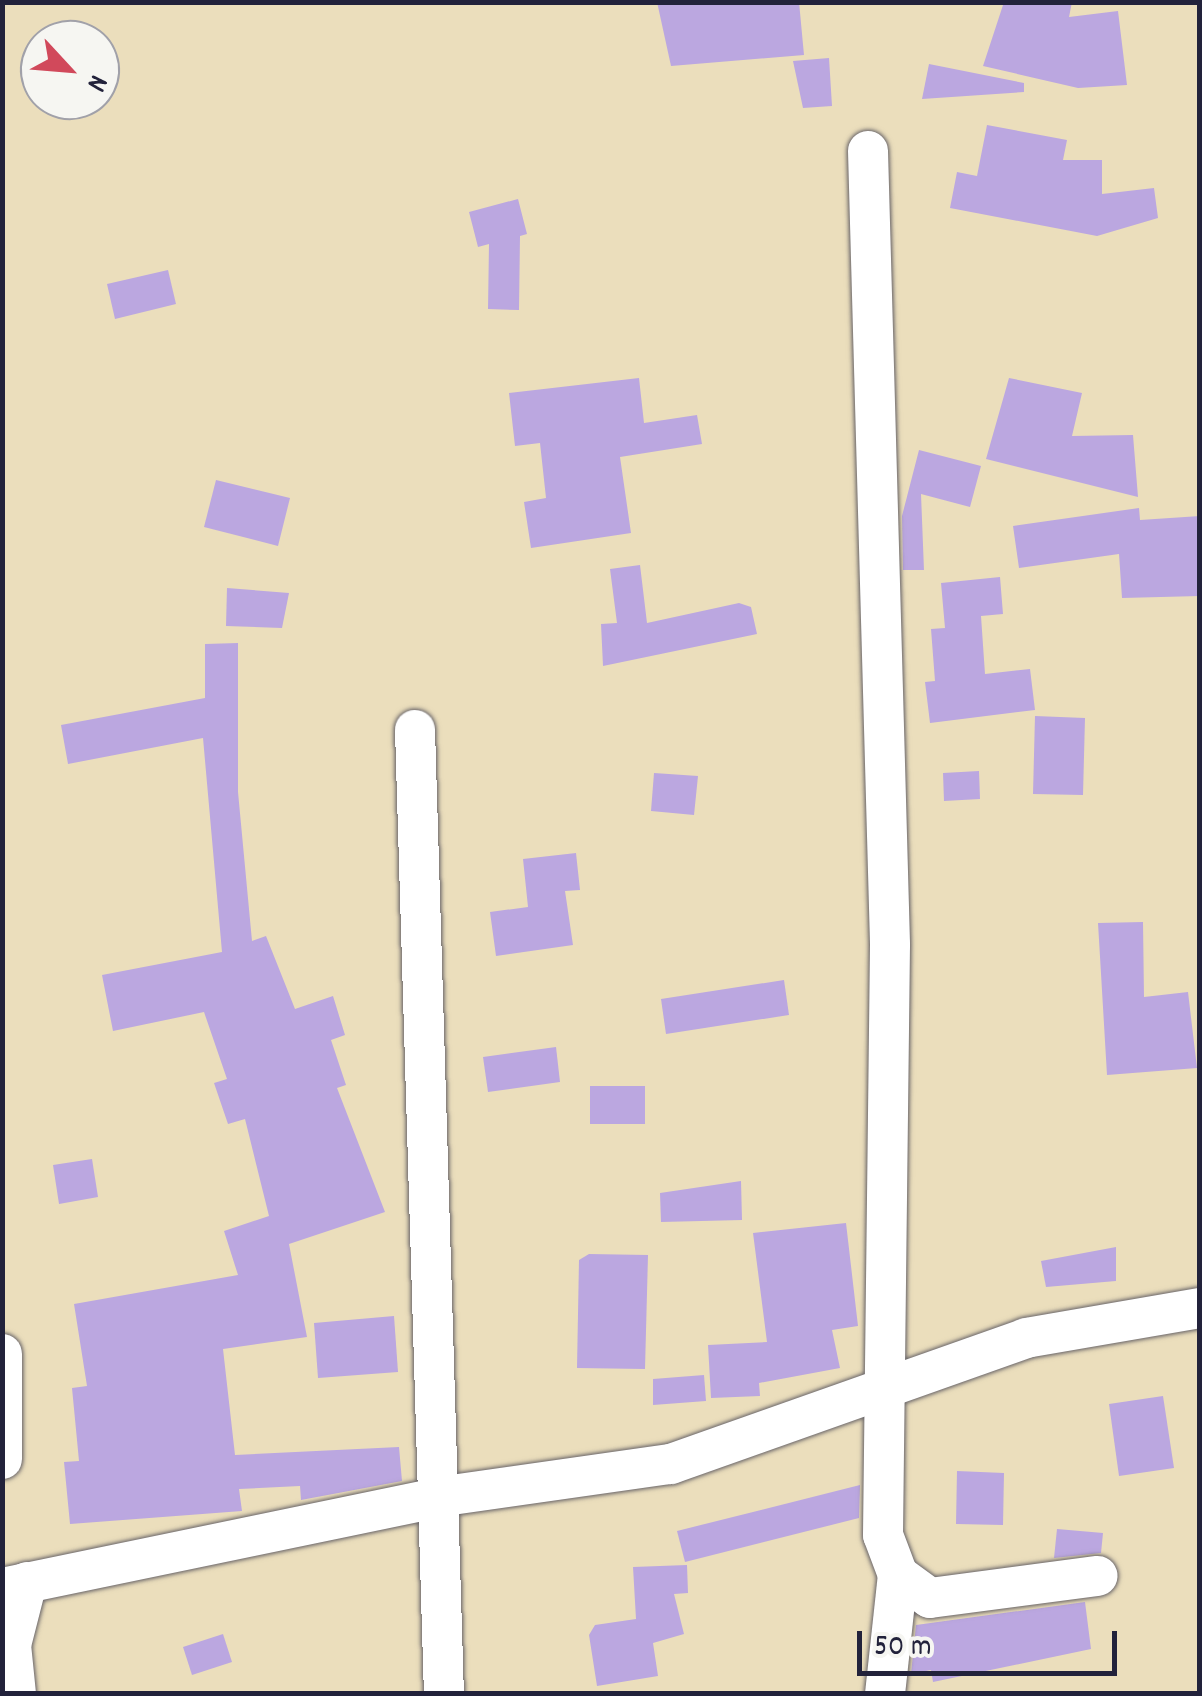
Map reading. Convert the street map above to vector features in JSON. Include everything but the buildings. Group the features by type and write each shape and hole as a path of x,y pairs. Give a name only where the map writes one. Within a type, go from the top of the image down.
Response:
{"street":[{"path":"868,150 890,945 884,1535 898,1576 885,1694"},
{"path":"415,730 425,1263 445,1496 444,1694"},
{"path":"16,1694 10,1645 15,1584 445,1496 671,1464 886,1384 1026,1338 1200,1308"},
{"path":"2,1354 2,1459"},
{"path":"898,1576 930,1598 1098,1576"}]}
